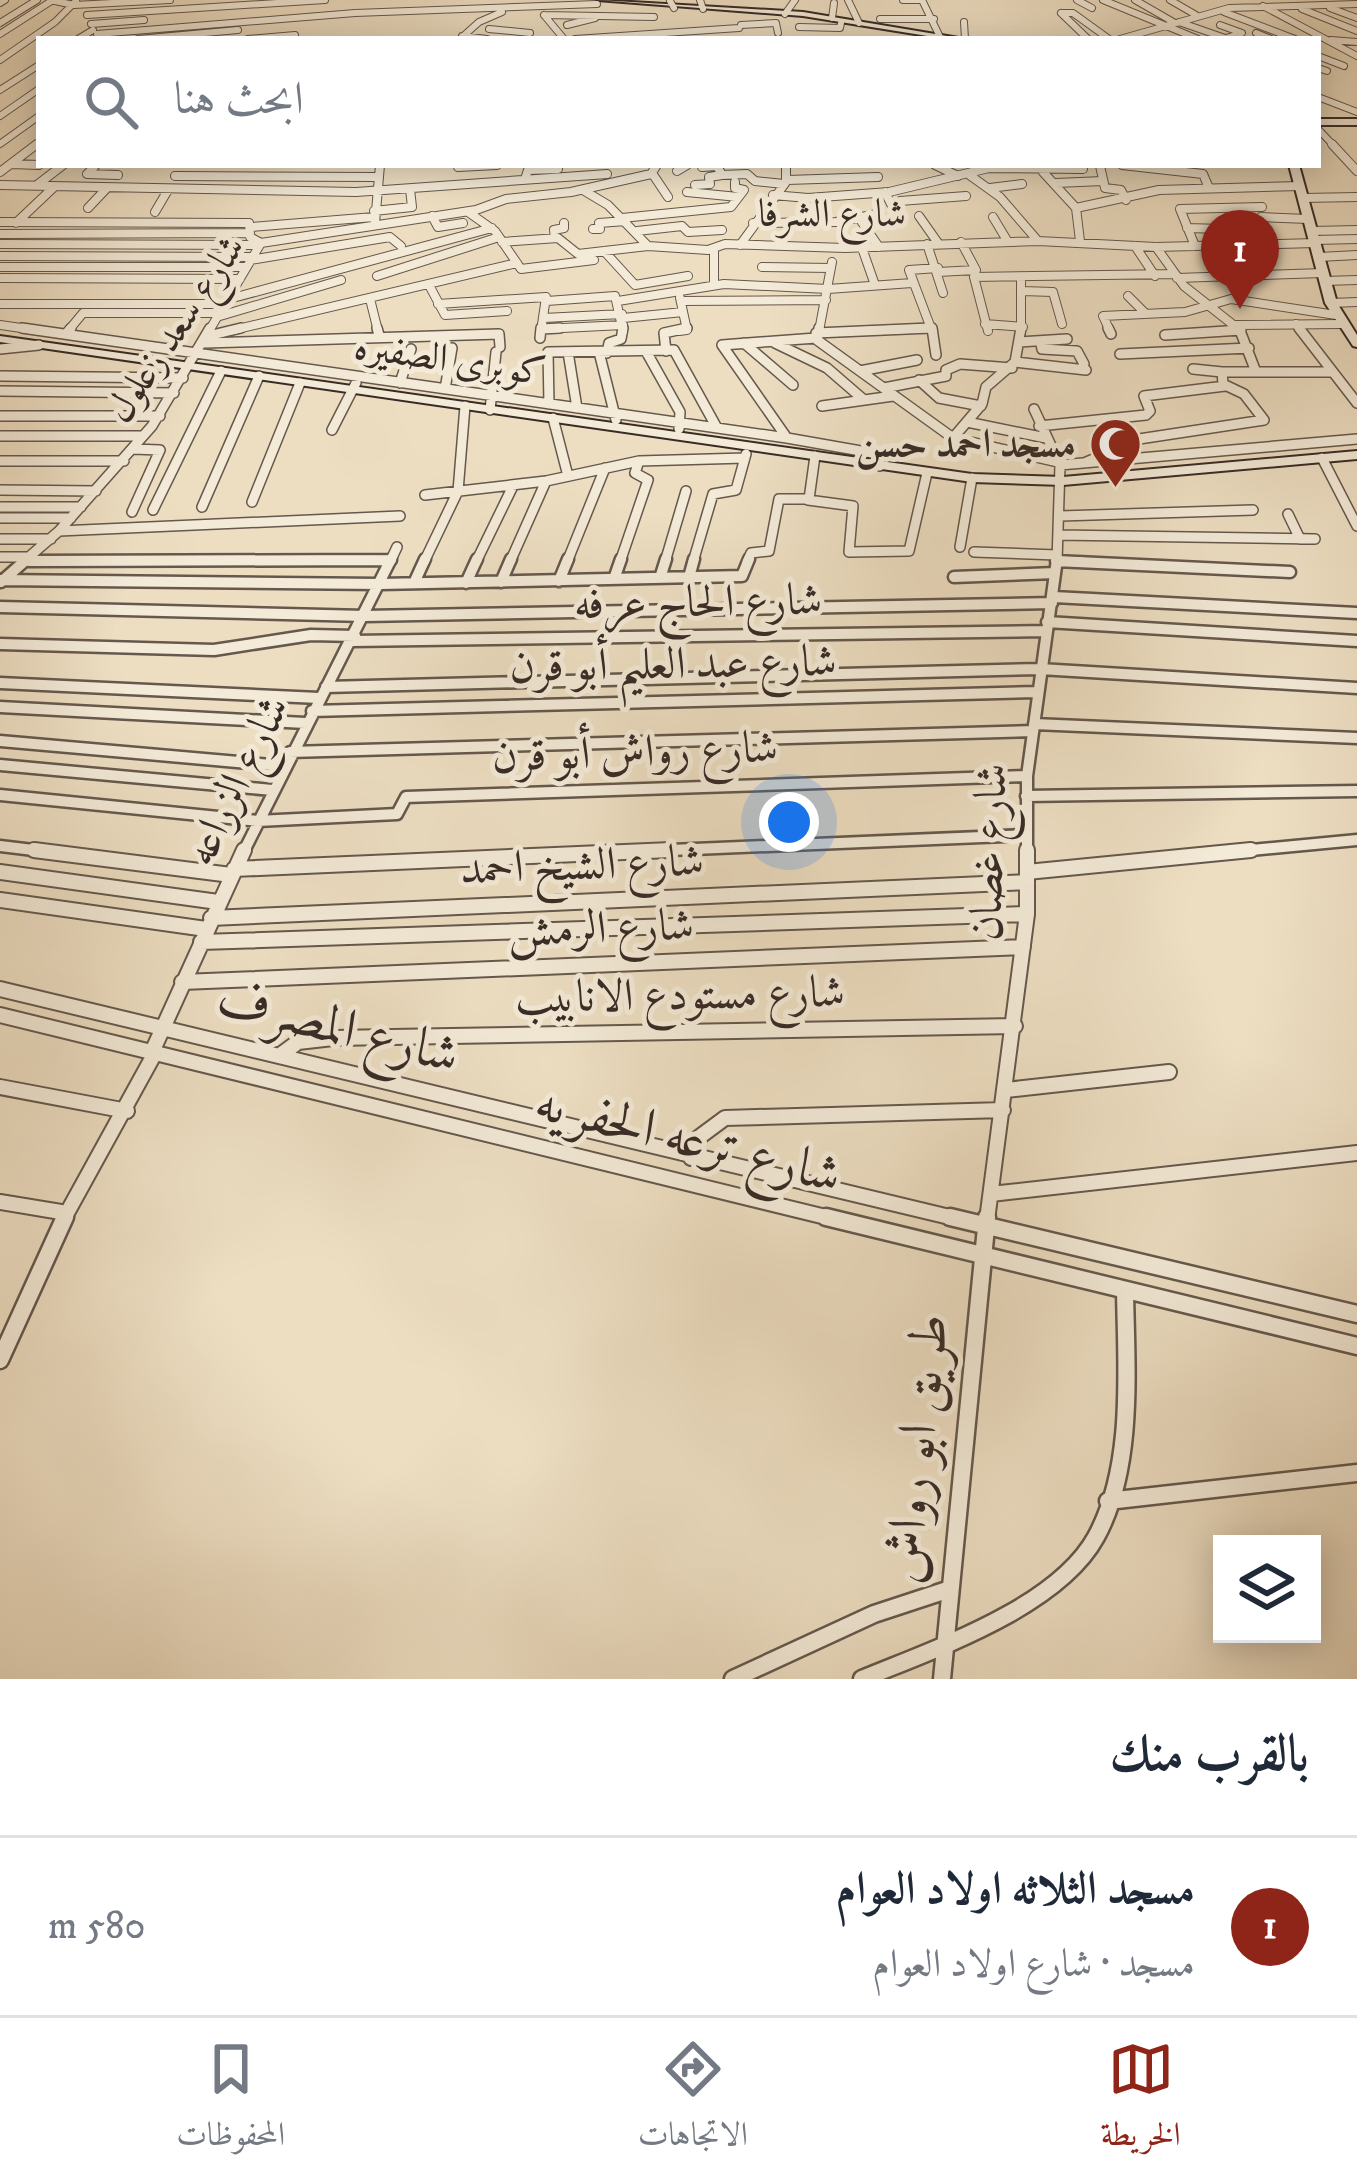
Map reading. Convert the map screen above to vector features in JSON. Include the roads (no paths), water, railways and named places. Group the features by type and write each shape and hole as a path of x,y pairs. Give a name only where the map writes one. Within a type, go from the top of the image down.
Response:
{"street":[{"path":"0,22 37,0"},
{"path":"0,34 51,0 170,0"},
{"path":"87,15 279,1 294,6 323,0 322,10"},
{"path":"790,14 795,0"},
{"path":"848,0 860,36"},
{"path":"903,0 922,0 940,36"},
{"path":"1077,0 1093,8"},
{"path":"1103,0 1188,36"},
{"path":"1135,0 1218,36"},
{"path":"1171,0 1196,15"},
{"path":"1187,0 1207,12"},
{"path":"1216,0 1229,8"},
{"path":"1250,0 1357,54"},
{"path":"279,1 283,19"},
{"path":"75,2 96,32"},
{"path":"0,60 75,2"},
{"path":"264,20 265,3"},
{"path":"799,27 840,28 834,3"},
{"path":"1324,3 1357,18"},
{"path":"1130,36 1229,8 1352,3"},
{"path":"463,36 482,20 524,4 543,11 570,32 628,35 672,4 837,20 910,36"},
{"path":"236,5 236,16"},
{"path":"1293,5 1357,31"},
{"path":"543,11 604,7 654,17 790,14"},
{"path":"543,11 604,7"},
{"path":"570,32 604,7"},
{"path":"604,7 628,35"},
{"path":"96,32 206,8"},
{"path":"206,8 209,32"},
{"path":"96,32 209,32 264,20 509,9"},
{"path":"1218,10 1287,36"},
{"path":"490,29 528,36 543,11"},
{"path":"1115,11 1154,30"},
{"path":"735,36 746,13"},
{"path":"1085,36 1061,13 1073,13 1105,36"},
{"path":"790,14 803,36"},
{"path":"643,24 654,17"},
{"path":"654,17 671,30 669,36"},
{"path":"880,19 934,20"},
{"path":"963,36 964,22"},
{"path":"167,36 316,24"},
{"path":"760,24 763,36"},
{"path":"671,30 778,24 778,33"},
{"path":"857,25 928,36"},
{"path":"689,26 695,36"},
{"path":"1220,26 1242,33 1234,36"},
{"path":"1144,32 1154,36"},
{"path":"1256,33 1264,36"},
{"path":"1321,42 1357,42"},
{"path":"1321,57 1345,66"},
{"path":"0,90 36,67"},
{"path":"0,116 36,90"},
{"path":"1321,99 1357,112"},
{"path":"0,144 36,118"},
{"path":"1321,126 1357,124"},
{"path":"1321,129 1357,171"},
{"path":"0,172 36,145"},
{"path":"12,164 36,165"},
{"path":"36,186 59,168"},
{"path":"88,208 128,177 87,174 93,168"},
{"path":"118,175 124,168"},
{"path":"155,212 182,168"},
{"path":"374,218 380,168"},
{"path":"497,168 499,180"},
{"path":"719,168 722,175"},
{"path":"740,245 785,182 786,168"},
{"path":"869,168 896,205 966,196"},
{"path":"944,168 990,188 1038,241"},
{"path":"773,195 887,192 992,168"},
{"path":"1002,168 1028,172"},
{"path":"1100,168 1105,188 1120,190 1126,200"},
{"path":"1149,168 1203,174 1209,188"},
{"path":"1295,168 1324,277 1357,344"},
{"path":"654,169 669,213"},
{"name":"شارع سعد زعلول","path":"1,581 55,535 160,416 260,244 374,218 432,216 514,197 583,190 608,173 624,180 654,169"},
{"path":"1002,173 1083,170"},
{"path":"1042,172 1076,208 1080,242"},
{"path":"0,189 11,185 374,192 608,173"},
{"path":"683,212 680,205 690,193 710,184 709,177 750,174 755,181 785,182 878,177"},
{"path":"176,176 377,178"},
{"path":"624,180 650,215"},
{"path":"1054,183 1103,181"},
{"path":"593,229 600,229 598,223 622,218 731,207 744,190 736,188 735,182"},
{"path":"990,188 1022,184"},
{"path":"1,238 55,187"},
{"path":"917,187 932,199"},
{"path":"1076,208 1159,190 1209,188 1357,197"},
{"path":"1,238 251,230 374,218 409,208 410,189"},
{"path":"583,190 622,218 648,246"},
{"path":"236,211 245,192"},
{"path":"690,193 738,197"},
{"path":"753,223 859,218 879,211 869,193"},
{"path":"950,203 1000,196"},
{"path":"493,205 505,220"},
{"path":"1195,246 1182,208 1262,207"},
{"path":"713,209 717,215 740,214"},
{"path":"467,211 498,236 524,270 606,255 635,285 688,276"},
{"path":"432,216 438,227 464,223"},
{"path":"920,216 938,243"},
{"path":"593,217 622,218"},
{"path":"1261,217 1312,233 1357,239"},
{"path":"859,218 879,247"},
{"path":"993,218 1008,242"},
{"path":"0,222 249,223 251,239 260,244"},
{"path":"836,222 845,248"},
{"path":"377,276 498,236 555,238 554,230 563,229 564,223"},
{"path":"637,231 682,226 688,232 722,230"},
{"path":"1187,228 1222,229"},
{"path":"1312,233 1357,230"},
{"path":"0,304 223,308 529,231"},
{"name":"شارع الشرفا","path":"555,238 606,255 648,246 713,250 723,244 862,248 1038,241 1195,246 1312,233"},
{"path":"0,267 249,261 390,237 401,246"},
{"path":"1,238 260,244"},
{"path":"935,355 932,328 909,269 976,270 961,242"},
{"path":"927,244 943,293"},
{"path":"758,286 762,246"},
{"path":"1135,246 1155,276"},
{"path":"1156,247 1176,276 1238,328 1256,372"},
{"path":"862,248 875,285"},
{"path":"713,250 714,285"},
{"path":"1319,256 1357,255"},
{"path":"0,256 249,261"},
{"path":"206,339 517,263"},
{"path":"762,267 832,265 816,336"},
{"path":"953,438 981,406 986,387 1014,365 1023,327 1021,277"},
{"path":"1023,327 987,328 972,278 1357,280"},
{"path":"66,334 83,313 223,308 340,280"},
{"path":"0,281 238,282"},
{"path":"547,301 827,294 912,283"},
{"path":"428,285 445,315 507,311"},
{"path":"680,296 714,285 827,294"},
{"path":"1022,291 1053,292 1063,324"},
{"path":"666,351 664,333 687,331 680,296"},
{"path":"1128,296 1145,314"},
{"path":"438,304 545,297 547,301"},
{"path":"370,298 379,335"},
{"path":"616,298 621,339 609,343 603,352 616,420"},
{"path":"1111,334 1103,316 1185,312 1246,299 1342,321"},
{"path":"547,301 541,334 683,313"},
{"path":"1165,334 1342,321 1357,302"},
{"path":"544,318 622,319"},
{"path":"1296,324 1357,404"},
{"name":"كوبرى الصفيره","path":"0,325 66,334 190,366 360,377 445,389 491,403"},
{"path":"784,445 724,344 932,328"},
{"path":"206,339 499,334 491,403"},
{"path":"433,347 436,336"},
{"path":"816,336 953,438 1059,464 1357,440"},
{"path":"884,388 946,376 946,370 960,364 1085,367 1077,351 1042,349 1042,338 1066,339"},
{"path":"0,339 466,406 491,403 679,429 718,428 815,456 972,478 1063,481 1357,455"},
{"path":"770,341 827,368 864,400"},
{"path":"743,342 793,385"},
{"path":"1019,342 1041,344"},
{"path":"0,349 39,345"},
{"path":"445,389 452,348"},
{"path":"1120,354 1250,348"},
{"path":"400,382 411,349"},
{"path":"986,349 986,364"},
{"path":"568,476 551,411 547,353 676,351 718,428"},
{"path":"568,352 577,408"},
{"path":"646,353 680,412 679,429"},
{"path":"860,371 917,360"},
{"path":"0,376 190,366"},
{"path":"1193,369 1333,372"},
{"path":"153,510 221,370"},
{"path":"1222,372 1225,386"},
{"path":"202,507 259,376"},
{"path":"332,430 360,377"},
{"path":"919,380 939,398 981,406"},
{"path":"252,502 300,383"},
{"path":"1039,427 1146,415 1150,411 1144,396 1225,386 1244,394 1264,420 1124,444 1084,463"},
{"path":"0,391 174,393"},
{"path":"822,406 895,395"},
{"path":"414,584 458,491 466,406"},
{"name":"كوبرى الصفيره","path":"551,411 577,408 616,420"},
{"name":"شارع غصان","path":"986,1227 1027,914 1027,776 1053,600 1063,481 1034,409"},
{"path":"0,416 160,416"},
{"path":"967,422 1046,438"},
{"path":"679,429 747,452"},
{"path":"1174,433 1188,454"},
{"path":"0,436 143,436"},
{"path":"424,495 546,481 639,461 784,445 878,454 880,466"},
{"path":"132,512 160,450 133,449"},
{"path":"689,578 713,494 735,492 747,452"},
{"path":"1209,452 1221,468"},
{"path":"808,500 815,456"},
{"path":"1322,458 1357,526"},
{"path":"0,460 124,460"},
{"path":"614,579 649,478 635,474 639,461"},
{"path":"559,581 605,468"},
{"path":"1,581 414,584 739,576 746,574 752,553 770,551 778,500 853,506 849,552 909,551 927,473"},
{"path":"960,547 972,478"},
{"path":"502,582 546,481"},
{"path":"466,583 513,486"},
{"path":"0,490 96,490"},
{"path":"660,578 686,491"},
{"path":"0,507 81,508"},
{"path":"1060,516 1253,510"},
{"path":"1288,514 1300,539"},
{"path":"0,539 400,516"},
{"path":"0,518 71,518"},
{"path":"1058,536 1315,539"},
{"name":"شارع الزراعه","path":"0,1360 4,1341 67,1214 127,1111 283,766 397,547"},
{"path":"974,552 1056,563 1290,572"},
{"path":"0,556 391,560"},
{"path":"954,577 1056,563"},
{"path":"0,607 365,616 1053,600 1357,614"},
{"name":"شارع الحاج عرفه","path":"0,644 214,650 311,635 353,639 1047,626 1357,640"},
{"path":"0,707 316,705 1040,669 1357,688"},
{"path":"0,683 316,705"},
{"name":"شارع عبد العليم أبو قرن","path":"316,705 1036,692"},
{"path":"290,752 1033,727 1357,738"},
{"path":"0,741 283,766"},
{"path":"0,765 272,790"},
{"name":"شارع رواش أبو قرن","path":"258,820 397,814 406,796 1027,776"},
{"path":"1026,796 1357,791"},
{"path":"0,795 258,820"},
{"path":"0,846 233,872 1028,835"},
{"name":"شارع الشيخ احمد","path":"206,930 1027,877 1357,840"},
{"path":"0,872 218,902"},
{"path":"0,900 206,930 1027,914"},
{"name":"شارع الرمش","path":"182,982 1023,947"},
{"name":"شارع المصرف","path":"0,989 1357,1314"},
{"name":"شارع ترعه الحفريه","path":"0,1015 1357,1346"},
{"name":"شارع مستودع الانابيب","path":"279,1056 298,1042 333,1038 1015,1026"},
{"path":"1006,1090 1169,1072"},
{"path":"0,1088 127,1111"},
{"path":"691,1158 698,1138 725,1118 1003,1110"},
{"path":"991,1194 1357,1153"},
{"path":"0,1202 67,1214"},
{"name":"طريق ابو رواش","path":"942,1679 986,1227"},
{"path":"1088,1281 1091,1252"},
{"path":"862,1679 945,1645 1069,1572 1096,1537 1108,1501 1126,1396 1125,1290"},
{"path":"1108,1501 1357,1473"},
{"path":"733,1679 874,1614 950,1589"}],"place":[{"name":"مسجد الثلاثه اولاد العوام","path":"1240,309"},
{"name":"مسجد احمد حسن","path":"1115,490"}]}
